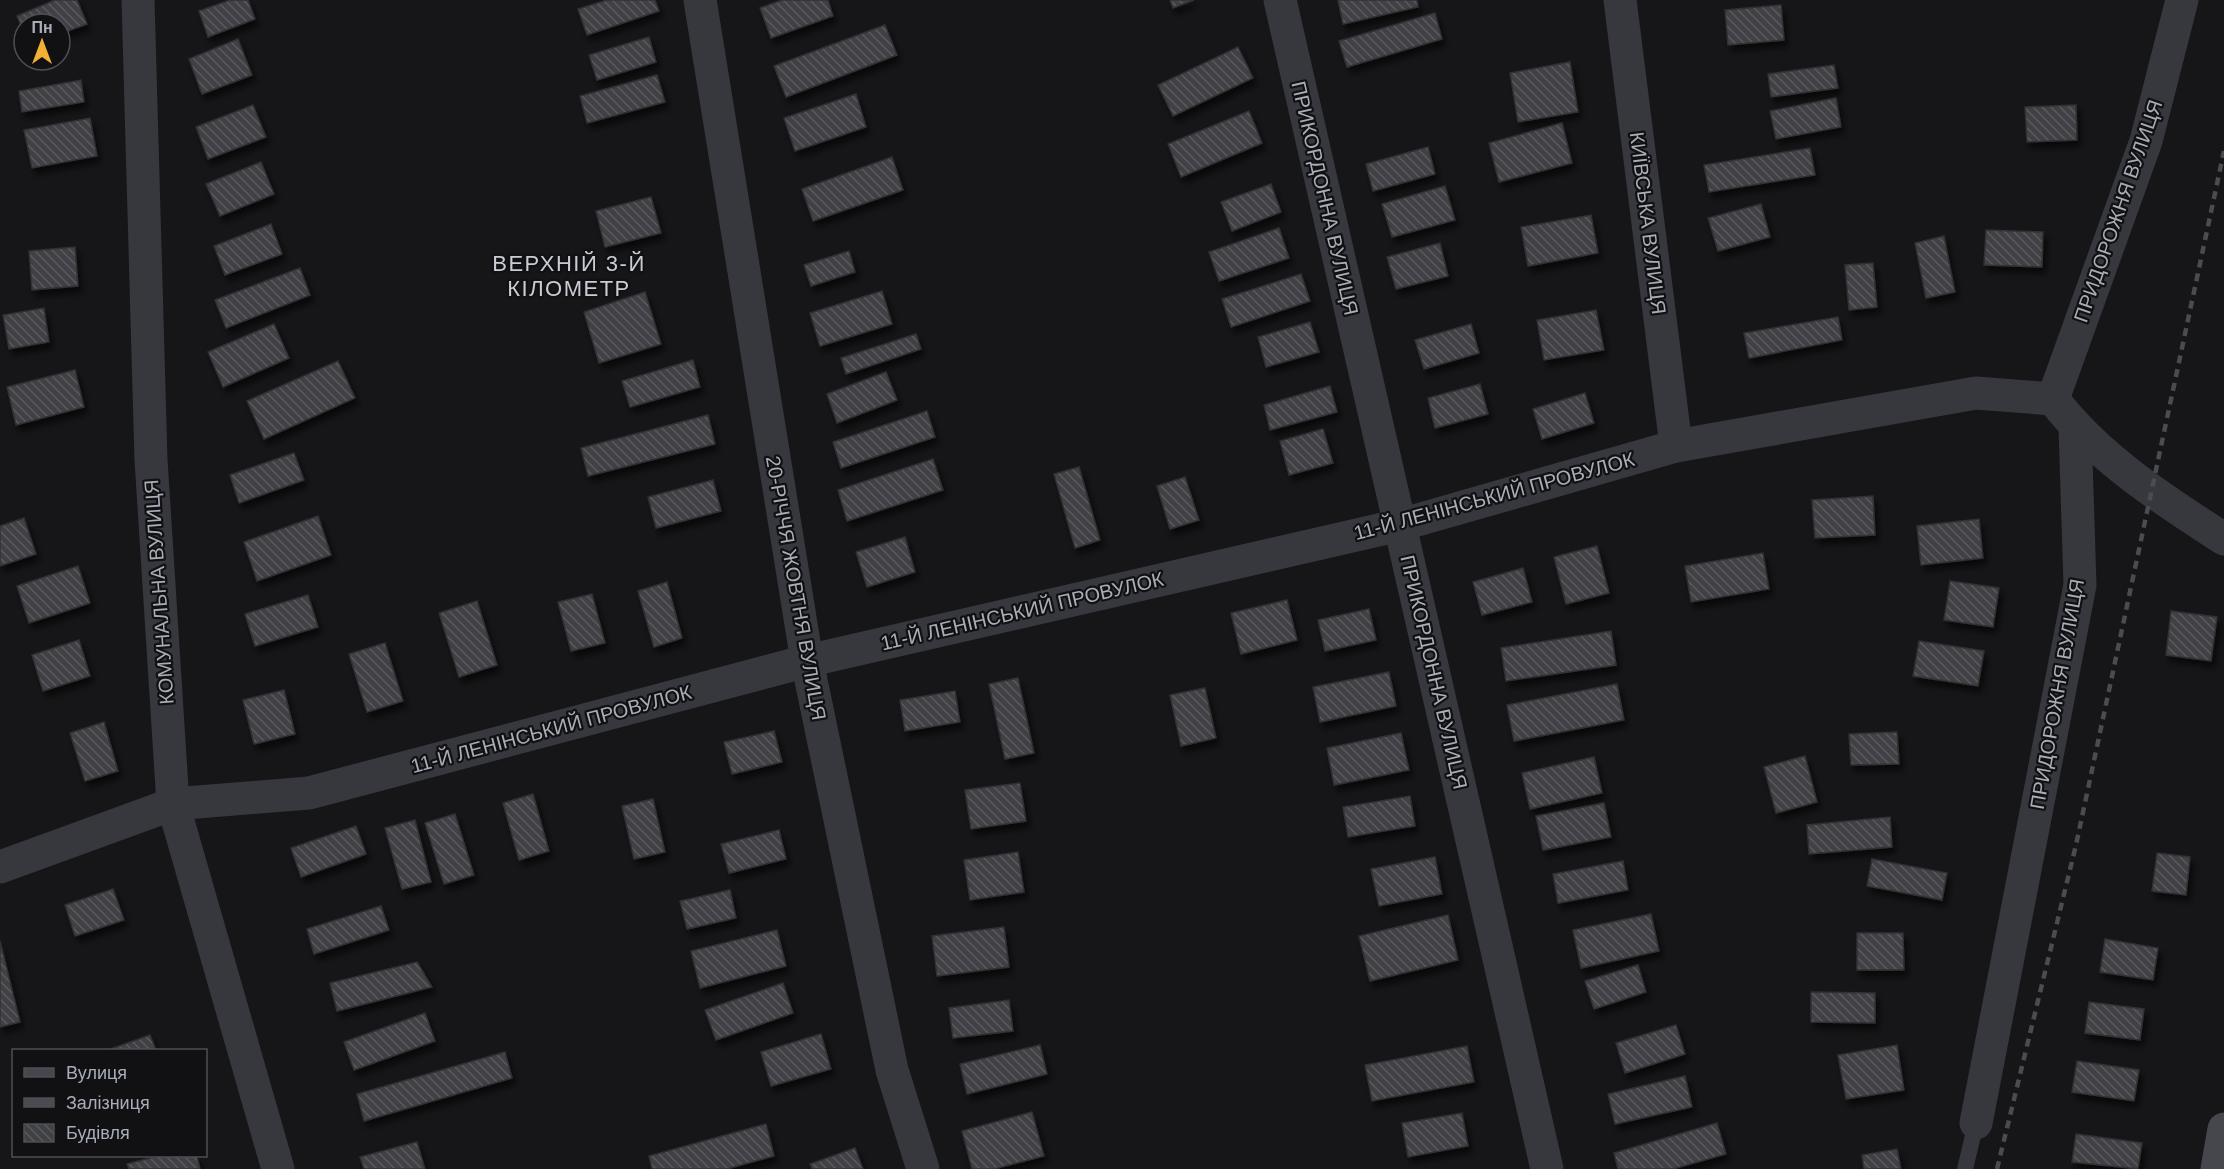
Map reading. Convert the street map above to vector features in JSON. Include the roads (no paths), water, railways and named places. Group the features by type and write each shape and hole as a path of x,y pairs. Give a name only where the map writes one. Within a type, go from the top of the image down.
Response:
{"street":[{"name":"КОМУНАЛЬНА ВУЛИЦЯ","path":"138,0 151,460 173,804 278,1169"},
{"name":"20-РІЧЧЯ ЖОВТНЯ ВУЛИЦЯ","path":"700,0 807,661 892,1070 923,1169"},
{"name":"ПРИКОРДОННА ВУЛИЦЯ","path":"1280,0 1547,1169"},
{"name":"КИЇВСЬКА ВУЛИЦЯ","path":"1620,0 1676,446"},
{"name":"ПРИДОРОЖНЯ ВУЛИЦЯ","path":"2053,399 2146,141 2182,0"},
{"name":"11-Й ЛЕНІНСЬКИЙ ПРОВУЛОК","path":"0,867 173,804 309,793 807,661 1400,525 1676,446 1976,393 2053,399"},
{"path":"2053,399 2075,428 2153,493 2224,539"},
{"name":"ПРИДОРОЖНЯ ВУЛИЦЯ","path":"1976,1123 2079,585 2075,428"},
{"path":"2217,1169 2224,1129"}],"lane":[{"path":"1965,1169 1976,1123"}],"railway":[{"path":"1997,1169 2076,845 2224,151"}],"district":[{"name":"ВЕРХНІЙ 3-Й КІЛОМЕТР","path":"569,276"}]}
